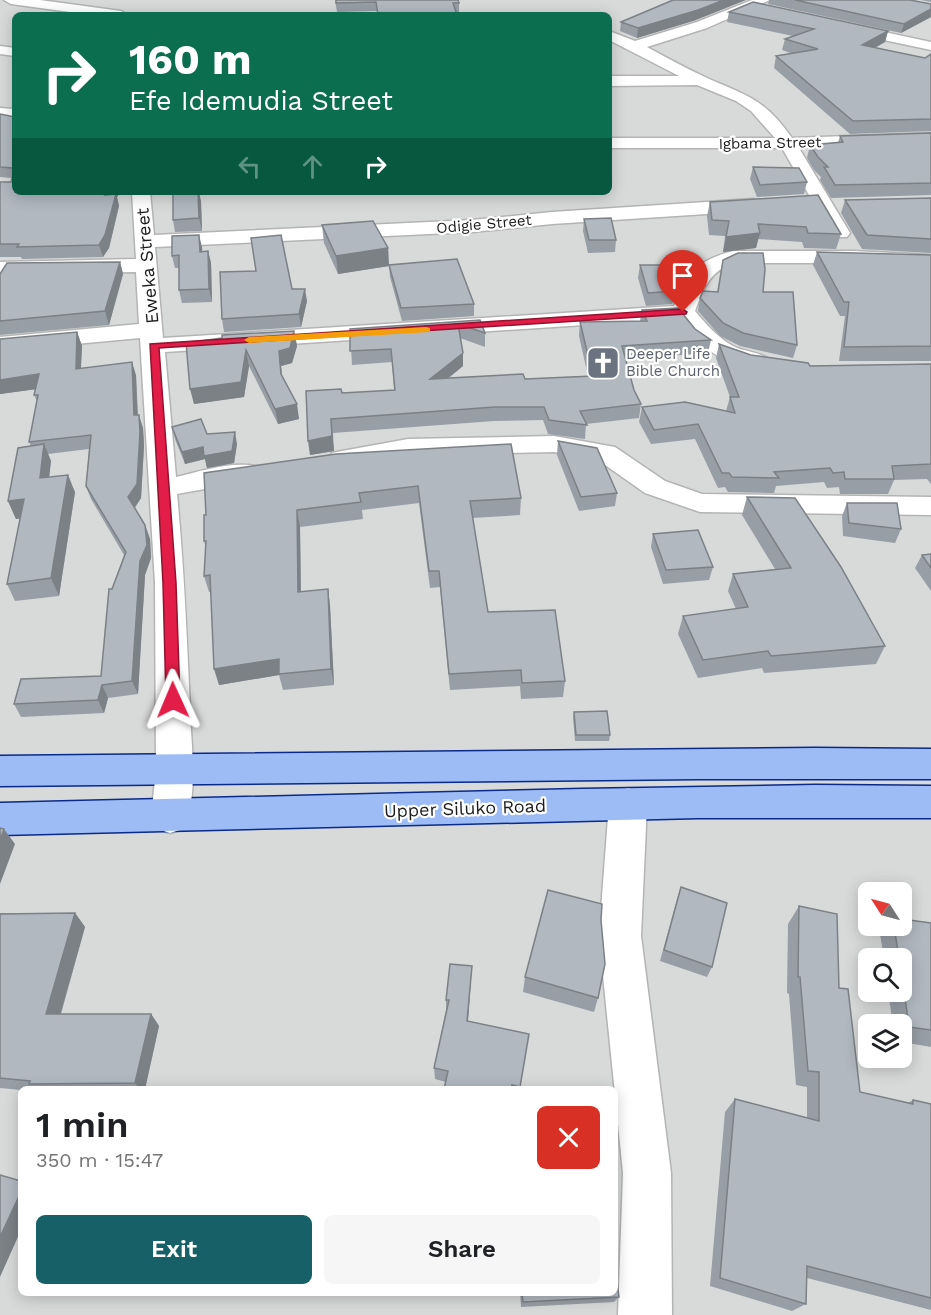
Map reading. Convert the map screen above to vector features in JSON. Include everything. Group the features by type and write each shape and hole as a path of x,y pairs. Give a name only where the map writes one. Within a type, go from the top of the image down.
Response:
{"main road":[{"path":"0,771 174,771 716,762 931,764"},
{"name":"Upper Siluko Road","path":"0,819 170,817 628,804 931,802"}],"street":[{"path":"11,0 99,12"},
{"path":"637,45 702,25 750,6 768,6"},
{"path":"829,24 931,46"},
{"path":"612,36 637,45 699,80 734,94 763,112 786,143 854,257"},
{"path":"612,81 699,80"},
{"name":"Igbama Street","path":"612,143 786,143 931,138"},
{"name":"Eweka Street","path":"141,195 170,583 174,771"},
{"path":"798,202 847,205"},
{"name":"Odigie Street","path":"0,268 552,218 774,204"},
{"path":"683,312 702,272 717,260 734,257 854,257 931,261"},
{"path":"0,344 683,312"},
{"path":"683,312 711,344 730,354 783,366"},
{"path":"322,463 408,447 555,444 606,453 655,487 700,503 931,506"},
{"path":"162,489 220,476 277,469"},
{"path":"170,817 174,771"},
{"path":"628,804 620,936 647,1173 645,1315"}],"shaded area":[{"path":"0,0 931,0 931,1315 0,1315"}],"building":[{"path":"336,0 458,0 459,3 453,3 456,12 378,12 376,2 336,3"},
{"path":"673,0 724,0 638,28 621,22"},
{"path":"795,0 910,0 931,4 931,9 904,24"},
{"path":"753,2 888,31 862,45 925,58 931,54 931,119 853,121 776,56 818,49 785,39 814,29 729,12"},
{"path":"0,114 12,116 12,168 0,167"},
{"path":"931,133 931,183 835,185 824,167 828,167 810,145 843,142 840,136"},
{"path":"753,167 799,168 807,182 760,185"},
{"path":"12,178 12,195 116,195 105,235 99,245 17,247 19,244 0,244 0,182 11,182"},
{"path":"173,195 198,195 199,218 173,220"},
{"path":"818,195 841,234 808,233 806,227 758,224 760,233 726,237 729,221 712,220 710,202"},
{"path":"931,198 931,239 867,235 845,200"},
{"path":"611,218 616,240 589,240 584,219"},
{"path":"373,221 388,248 336,256 322,225"},
{"path":"199,235 200,252 208,251 209,289 179,290 179,255 172,256 172,236"},
{"path":"281,235 292,289 305,289 299,314 222,319 220,272 256,271 251,238"},
{"path":"817,252 931,255 931,346 844,347 849,302 844,302"},
{"path":"738,253 763,253 765,269 763,292 793,292 797,345 743,333 723,323 700,298 703,291 718,292 723,260"},
{"path":"457,259 474,304 401,308 389,265"},
{"path":"120,262 105,311 0,321 0,274 7,263"},
{"path":"640,265 676,265 680,279 675,291 648,293"},
{"path":"678,308 695,329 711,340 622,346 634,390 641,404 580,411 587,425 549,420 544,407 495,407 331,419 332,436 308,441 306,391 341,389 342,393 395,390 391,349 350,351 350,329 480,320 485,333 458,324 463,353 430,379 523,374 525,379 593,376 580,322 647,321 642,310"},
{"path":"294,331 290,348 279,351 281,374 297,404 275,409 246,350 241,382 190,389 186,343 222,338 222,335"},
{"path":"77,332 76,369 132,362 134,415 139,415 140,432 137,484 128,497 145,525 147,545 140,561 132,681 102,685 98,700 14,704 21,679 101,676 109,589 112,589 126,552 86,486 91,435 29,442 38,395 34,395 39,374 0,380 0,339"},
{"path":"719,344 751,355 808,363 810,366 931,364 931,464 892,466 894,479 845,479 844,472 833,473 830,468 774,472 779,478 732,477 729,473 722,473 698,424 654,430 642,407 685,402 735,413 730,397 739,397"},
{"path":"201,419 207,434 235,432 232,451 204,456 203,447 182,452 172,427"},
{"path":"558,441 597,448 617,493 581,497"},
{"path":"44,444 40,478 68,475 51,578 7,584 24,499 8,501 18,448"},
{"path":"511,444 521,498 470,501 488,612 555,610 565,681 522,683 521,670 449,674 439,571 429,571 418,486 359,493 361,502 297,510 298,592 328,589 331,669 279,674 279,659 214,669 210,575 204,576 206,541 204,541 204,515 206,515 204,473 336,454"},
{"path":"747,497 795,498 841,567 885,646 771,656 768,651 703,660 683,616 748,607 733,574 791,568"},
{"path":"847,503 897,503 901,529 849,523"},
{"path":"698,530 713,567 666,570 653,534"},
{"path":"931,554 931,568 922,555"},
{"path":"607,711 610,735 576,735 574,712"},
{"path":"0,828 4,829 0,840"},
{"path":"681,887 727,903 712,967 664,950"},
{"path":"548,890 602,904 605,964 598,998 525,977"},
{"path":"799,906 837,914 839,988 848,989 860,1092 913,1104 913,1100 931,1104 931,1298 807,1266 806,1304 720,1278 735,1099 819,1121 819,1072 808,1071 800,977 798,977"},
{"path":"75,913 46,1014 151,1014 135,1083 29,1084 30,1081 0,1078 0,914"},
{"path":"912,920 931,923 931,1030 912,1027 912,1014 907,1014 906,1002 912,1002 912,948 897,948 896,936 912,936"},
{"path":"450,964 472,966 467,1021 529,1034 520,1086 445,1086 448,1071 434,1068 449,1000 446,1000"},
{"path":"0,1175 18,1180 18,1198 0,1237"},
{"path":"618,1289 619,1297 523,1302 522,1296 618,1296"}],"slow traffic":[{"path":"249,340 426,330"}],"place":[{"name":"Deeper Life Bible Church","path":"603,363"}],"route":[{"path":"173,700 170,583 154,346 683,312"}]}
